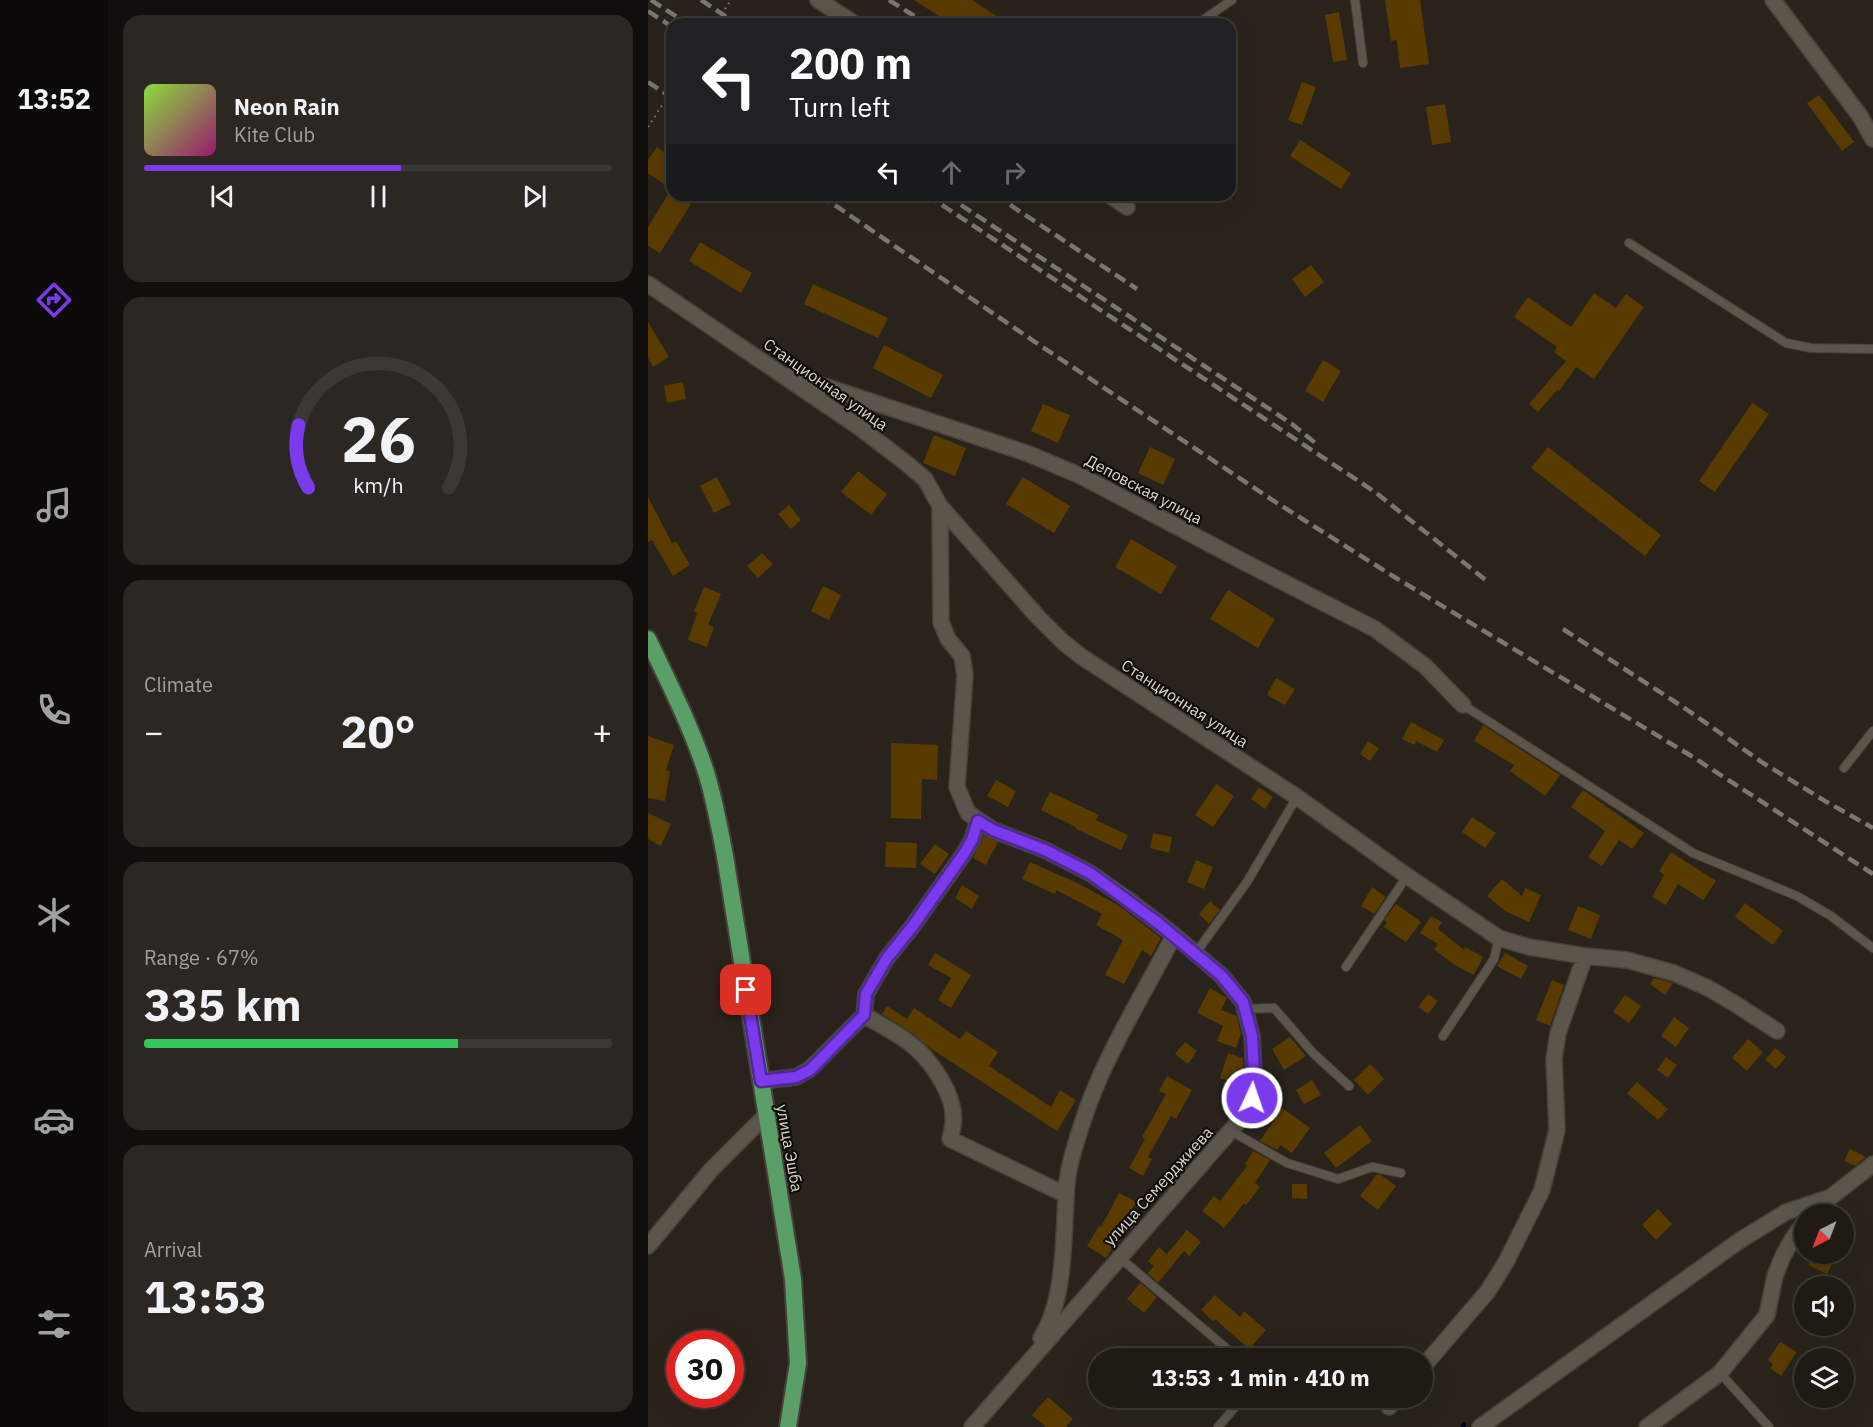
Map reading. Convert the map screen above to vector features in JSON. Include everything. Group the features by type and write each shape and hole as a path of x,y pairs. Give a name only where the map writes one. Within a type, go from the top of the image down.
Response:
{"highway":[{"name":"улица Эшба","path":"648,639 692,733 705,768 725,856 794,1288 798,1363 788,1427"}],"street":[{"path":"818,0 846,18"},
{"path":"1773,0 1860,116 1873,139"},
{"path":"1118,201 1127,207"},
{"name":"Станционная улица","path":"648,284 859,427 925,479 940,506 1038,617 1082,657 1297,797 1407,876 1499,938 1585,956 1627,960 1674,973 1728,999 1777,1031"},
{"name":"Деповская улица","path":"774,369 1029,454 1082,476 1374,629 1425,666 1463,705"},
{"name":"улица Семерджиева","path":"940,506 941,622 948,639 962,656 964,675 957,787 968,813 993,830 1045,850 1090,873 1174,935 1222,976 1243,1002 1252,1036 1254,1074 1252,1098 1240,1120 972,1427"},
{"path":"761,1081 796,1077 810,1070 864,1015 866,994 887,958 963,855 972,840 978,821"},
{"path":"1020,1371 1044,1333 1054,1310 1059,1283 1068,1179 1082,1123 1100,1080 1174,935"},
{"path":"1433,1355 1488,1291 1506,1262 1542,1190 1557,1130 1554,1059 1558,1033 1585,956"},
{"path":"864,1015 911,1044 928,1060 952,1106 954,1122 950,1139 1066,1195"},
{"path":"648,1246 711,1170 766,1115"},
{"path":"1824,1204 1873,1164"},
{"path":"1480,1427 1740,1241 1786,1212 1831,1197"},
{"path":"1647,1427 1720,1373 1767,1316 1775,1276 1794,1237"}],"lane":[{"path":"1206,18 1232,0"},
{"path":"1355,0 1363,63"},
{"path":"1629,243 1786,343 1811,348 1873,349"},
{"path":"1463,705 1693,853 1797,896 1831,916 1873,948"},
{"path":"1844,768 1873,730"},
{"path":"1195,954 1247,882 1297,797"},
{"path":"1346,967 1407,876"},
{"path":"1443,1036 1494,959 1499,938"},
{"path":"1245,1010 1274,1008 1313,1053 1349,1086"},
{"path":"1231,1131 1287,1163 1338,1179 1372,1167 1401,1173"},
{"path":"1119,1257 1226,1348"},
{"path":"1720,1373 1769,1427"},
{"path":"1218,1427 1234,1408"}],"path":[{"path":"719,18 731,0"},
{"path":"648,127 666,99"}],"building":[{"path":"914,0 972,0 1000,18 942,18"},
{"path":"1385,0 1420,0 1429,64 1400,68 1397,40 1391,41"},
{"path":"1339,12 1347,60 1333,62 1325,15"},
{"path":"1302,82 1316,87 1302,125 1288,120"},
{"path":"1819,95 1854,142 1842,151 1807,103"},
{"path":"1445,104 1451,142 1432,145 1426,107"},
{"path":"1300,140 1351,173 1341,189 1290,156"},
{"path":"657,147 666,154 666,186 648,173 648,160"},
{"path":"666,198 666,201 686,201 691,204 660,253 648,246 648,227"},
{"path":"700,242 752,273 741,293 689,261"},
{"path":"1311,265 1324,282 1305,297 1292,279"},
{"path":"813,284 888,318 878,338 804,304"},
{"path":"1594,293 1616,308 1626,294 1644,307 1594,379 1576,367 1559,391 1557,390 1538,412 1529,404 1566,361 1554,352 1557,347 1514,317 1528,297 1571,327"},
{"path":"648,322 669,357 653,367 648,358"},
{"path":"884,345 943,375 931,398 873,368"},
{"path":"1323,360 1341,371 1323,402 1305,391"},
{"path":"683,382 686,399 667,403 664,386"},
{"path":"1752,403 1769,414 1715,492 1699,481"},
{"path":"1043,404 1070,415 1058,443 1031,431"},
{"path":"934,435 966,448 955,476 923,463"},
{"path":"1150,447 1175,459 1163,485 1138,473"},
{"path":"1548,447 1661,535 1645,556 1531,468"},
{"path":"858,471 887,494 871,515 841,492"},
{"path":"717,477 731,504 714,513 700,486"},
{"path":"1023,477 1070,506 1054,533 1006,504"},
{"path":"648,497 672,543 676,541 690,565 673,576 652,540 648,542"},
{"path":"789,505 801,520 791,529 778,514"},
{"path":"1131,539 1177,566 1161,594 1115,567"},
{"path":"762,553 773,564 758,578 747,566"},
{"path":"823,586 841,595 829,620 811,611"},
{"path":"704,587 721,594 708,625 714,627 707,647 688,640 697,613 694,611"},
{"path":"1228,590 1275,619 1258,648 1210,619"},
{"path":"1276,678 1295,689 1285,705 1267,695"},
{"path":"1411,722 1444,740 1437,752 1416,741 1414,745 1402,739"},
{"path":"1483,725 1560,775 1545,796 1510,771 1514,765 1474,741"},
{"path":"648,736 674,745 666,770 670,771 665,801 648,798"},
{"path":"1368,741 1379,748 1370,761 1360,754"},
{"path":"891,743 938,745 937,780 922,779 921,819 891,818"},
{"path":"996,780 1016,791 1008,807 987,796"},
{"path":"1216,784 1234,796 1213,827 1195,815"},
{"path":"1259,787 1273,797 1265,809 1251,799"},
{"path":"1583,790 1644,833 1632,849 1619,840 1602,866 1588,857 1605,831 1571,807"},
{"path":"1050,792 1099,815 1096,820 1128,835 1121,850 1041,810"},
{"path":"648,813 671,824 661,846 648,839"},
{"path":"1472,817 1496,833 1485,848 1462,832"},
{"path":"1153,833 1172,837 1169,853 1150,848"},
{"path":"984,835 998,842 986,865 973,858"},
{"path":"886,842 917,843 916,868 885,867"},
{"path":"935,844 949,854 935,874 920,864"},
{"path":"1671,852 1716,881 1703,900 1678,884 1666,905 1652,897 1664,875 1659,871"},
{"path":"1196,860 1213,867 1204,889 1187,882"},
{"path":"1030,862 1118,905 1161,938 1151,956 1142,950 1124,984 1105,975 1123,940 1096,925 1102,914 1056,890 1055,894 1022,879"},
{"path":"1502,879 1522,896 1525,888 1541,895 1529,922 1505,911 1487,896"},
{"path":"962,885 979,896 972,909 955,898"},
{"path":"1372,887 1386,897 1374,914 1361,906"},
{"path":"1210,901 1220,910 1209,924 1199,914"},
{"path":"1745,903 1783,931 1773,945 1735,917"},
{"path":"1396,904 1421,922 1406,942 1384,927 1387,922 1384,920"},
{"path":"1578,906 1600,915 1591,939 1568,930"},
{"path":"1431,916 1442,922 1438,929 1464,950 1465,947 1483,957 1474,975 1453,964 1434,949 1438,944 1420,933"},
{"path":"935,953 971,975 951,1008 938,1000 951,978 928,965"},
{"path":"1505,953 1528,966 1521,979 1497,966"},
{"path":"1654,978 1673,983 1665,995 1650,984"},
{"path":"1552,980 1564,985 1550,1026 1536,1020"},
{"path":"1210,988 1227,998 1221,1010 1237,1016 1241,1034 1236,1048 1217,1041 1223,1026 1197,1013"},
{"path":"1428,994 1438,1001 1428,1014 1418,1007"},
{"path":"1625,995 1641,1006 1629,1023 1613,1012"},
{"path":"887,1006 907,1019 914,1008 960,1039 966,1031 998,1052 989,1066 1051,1107 1060,1090 1076,1100 1057,1131 882,1014"},
{"path":"1674,1017 1689,1028 1676,1047 1661,1036"},
{"path":"1290,1037 1306,1056 1284,1070 1272,1049"},
{"path":"1748,1039 1763,1052 1747,1071 1732,1058"},
{"path":"1185,1042 1197,1051 1188,1064 1175,1054"},
{"path":"1775,1048 1786,1057 1776,1069 1765,1060"},
{"path":"1228,1053 1243,1058 1242,1085 1220,1078"},
{"path":"1666,1057 1677,1065 1668,1078 1657,1070"},
{"path":"1370,1064 1384,1079 1368,1095 1354,1080"},
{"path":"1167,1076 1192,1090 1176,1119 1171,1116 1148,1157 1152,1159 1143,1176 1129,1168 1145,1139 1142,1137 1166,1094 1159,1091"},
{"path":"1312,1080 1321,1095 1304,1104 1296,1090"},
{"path":"1637,1082 1668,1109 1658,1120 1627,1093"},
{"path":"1282,1108 1310,1128 1292,1153 1280,1145 1277,1150 1260,1141"},
{"path":"1360,1125 1372,1141 1336,1168 1324,1153"},
{"path":"1850,1149 1866,1157 1855,1166 1844,1161"},
{"path":"1253,1151 1270,1160 1255,1183 1260,1187 1224,1228 1202,1211 1214,1196 1220,1201 1247,1166 1245,1164"},
{"path":"1377,1174 1396,1186 1378,1210 1360,1196"},
{"path":"1292,1184 1307,1184 1307,1199 1292,1198"},
{"path":"1119,1193 1136,1202 1117,1237 1119,1238 1106,1258 1087,1246 1099,1226 1101,1227"},
{"path":"1658,1209 1672,1224 1656,1240 1642,1225"},
{"path":"1187,1230 1201,1242 1189,1256 1184,1251 1158,1283 1148,1273 1154,1266 1148,1261 1159,1247 1167,1254"},
{"path":"1809,1264 1832,1264 1827,1274"},
{"path":"1140,1283 1157,1297 1144,1313 1127,1299"},
{"path":"1215,1295 1240,1317 1244,1311 1266,1330 1248,1348 1215,1319 1213,1321 1201,1310"},
{"path":"1780,1342 1794,1350 1794,1356 1781,1376 1770,1368 1773,1364 1768,1360"},
{"path":"1048,1397 1073,1419 1066,1427 1046,1427 1032,1415"}],"railway":[{"path":"651,0 679,18"},
{"path":"701,0 728,18"},
{"path":"889,0 918,18"},
{"path":"648,11 666,23"},
{"path":"648,82 666,94"},
{"path":"829,201 1277,503 1396,578 1693,757 1873,874"},
{"path":"936,201 1375,492 1487,581"},
{"path":"955,201 1292,424 1319,446"},
{"path":"1004,201 1137,289"},
{"path":"1563,629 1686,709 1763,763 1873,828"}],"route":[{"path":"746,990 761,1081 796,1077 810,1070 864,1015 866,994 887,958 963,855 972,840 978,821 993,830 1045,850 1090,873 1174,935 1222,976 1243,1002 1252,1036 1254,1074 1252,1098"}]}
